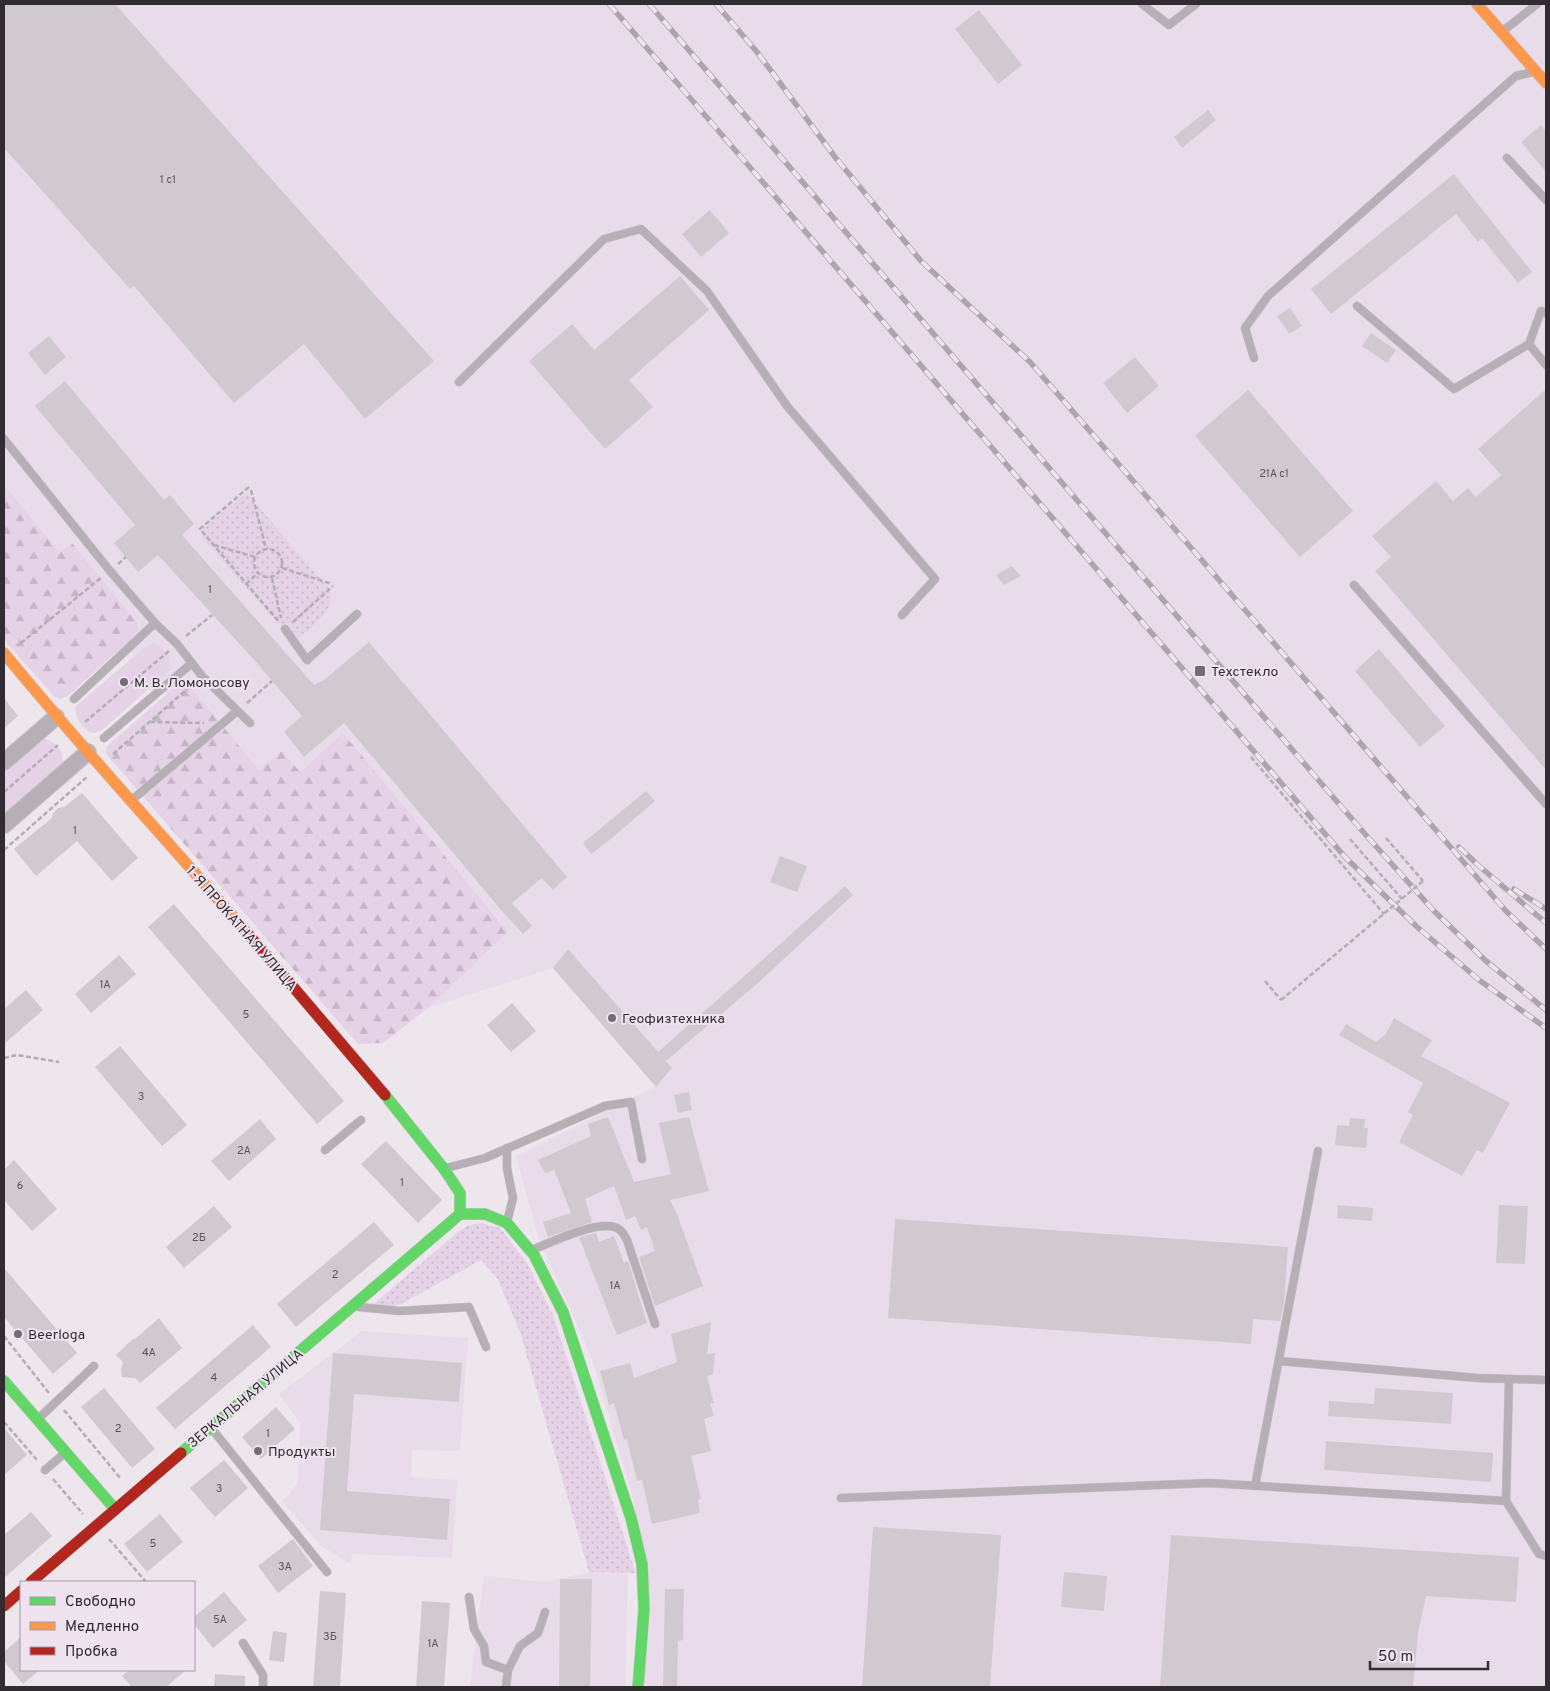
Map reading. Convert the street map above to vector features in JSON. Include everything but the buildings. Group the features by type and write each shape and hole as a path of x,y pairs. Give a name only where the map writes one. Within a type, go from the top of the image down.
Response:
{"street":[{"path":"1477,4 1546,83"},
{"name":"1-Я ПРОКАТНАЯ УЛИЦА","path":"5,655 56,717 132,800 368,1074 444,1169 460,1193 460,1214"},
{"path":"4,762 56,717"},
{"path":"4,825 88,752"},
{"path":"460,1214 485,1214 507,1224 530,1251 563,1312 631,1518 642,1564 644,1609 638,1687"},
{"name":"ЗЕРКАЛЬНАЯ УЛИЦА","path":"32,1581 460,1214"},
{"path":"4,1381 115,1509"},
{"path":"4,1606 20,1592"}],"lane":[{"path":"1142,4 1169,25 1196,4"},
{"path":"1502,32 1536,4"},
{"path":"1254,358 1245,328 1268,296 1516,76 1537,72"},
{"path":"1507,158 1546,200"},
{"path":"459,382 604,239 641,229 707,291 787,406 935,579 902,615"},
{"path":"1357,306 1454,389 1529,344 1541,311 1546,313"},
{"path":"1529,344 1546,365"},
{"path":"4,439 110,571 236,712 250,723"},
{"path":"1354,585 1546,804"},
{"path":"285,629 308,660 357,614"},
{"path":"74,699 155,622"},
{"path":"104,738 192,663"},
{"path":"132,800 236,712"},
{"path":"444,1169 485,1158 605,1106 631,1102 642,1159"},
{"path":"325,1150 361,1120"},
{"path":"507,1148 507,1168 513,1198 507,1224"},
{"path":"1256,1486 1318,1150"},
{"path":"530,1251 568,1235 596,1227 610,1227 620,1230 627,1240 655,1324"},
{"path":"352,1307 400,1311 469,1308 486,1347"},
{"path":"1279,1361 1478,1378 1546,1380"},
{"path":"38,1420 94,1366"},
{"path":"1509,1379 1506,1501 1539,1554 1546,1556"},
{"path":"211,1427 327,1572"},
{"path":"47,1473 66,1452"},
{"path":"841,1498 1209,1483 1506,1501"},
{"path":"469,1597 474,1629 484,1646 486,1662 508,1670"},
{"path":"506,1687 508,1670 520,1646 538,1633 545,1612"},
{"path":"243,1644 263,1676 262,1687"}],"path":[{"path":"266,549 250,488 200,529 283,627 272,578"},
{"path":"213,544 255,557"},
{"path":"266,549 271,549 280,554 282,559 282,568 272,578 266,578 258,573 254,565 255,557 266,549"},
{"path":"5,655 126,557"},
{"path":"282,568 332,585 285,629"},
{"path":"246,584 258,573"},
{"path":"4,792 212,615"},
{"path":"236,712 272,682"},
{"path":"148,722 223,723"},
{"path":"1251,757 1384,914"},
{"path":"1350,838 1402,899"},
{"path":"1264,981 1281,1000 1423,881 1386,838"},
{"path":"4,1058 18,1055 59,1062"},
{"path":"4,1422 37,1460"},
{"path":"47,1473 145,1581"}],"shaded area":[{"path":"4,4 1546,4 1546,1687 645,1687 634,1502 591,1356 538,1237 516,1156 656,1086 553,968 428,1008 4,500"},
{"path":"362,1331 468,1338 460,1451 412,1450 411,1477 457,1480 452,1558 352,1554 351,1564 321,1546 282,1501 298,1482 300,1423 279,1394"},
{"path":"589,1572 628,1574 625,1687 470,1687 484,1576 545,1582"}],"green space":[{"path":"4,485 60,553 72,543 138,624 138,630 134,636 68,696 61,699 55,697 4,640"},
{"path":"246,495 250,497 327,586 330,592 330,605 322,617 311,629 300,636 295,637 285,631 202,538 202,530 241,497"},
{"path":"153,643 160,647 169,657 170,670 102,730 95,733 89,732 77,718 76,706 145,647"},
{"path":"183,685 193,690 259,770 282,751 300,772 343,733 508,932 428,1008 383,1043 358,1044 108,756 106,752 107,746 175,687"},
{"path":"42,738 51,741 57,746 62,754 63,763 4,815 4,767"},
{"path":"480,1223 500,1228 527,1263 553,1315 635,1573 589,1572 520,1332 497,1278 481,1260 401,1304 363,1313 458,1232 469,1225"}],"railway":[{"path":"609,4 1345,857 1416,926 1479,980 1546,1028"},
{"path":"649,4 1365,834 1434,911 1486,961 1546,1010"},
{"path":"716,4 757,52 835,157 921,261 1030,362 1506,911 1546,949"},
{"path":"1459,847 1546,923"},
{"path":"1514,889 1546,909"}],"traffic: fast":[{"path":"385,1095 444,1169 460,1193 460,1214"},
{"path":"460,1214 485,1214 507,1223 534,1255 563,1312 631,1518 642,1564 644,1609 638,1687"},
{"path":"181,1453 460,1214"},
{"path":"4,1381 115,1509"}],"traffic: slow":[{"path":"1477,4 1546,83"},
{"path":"4,653 249,935"}],"traffic: jam":[{"path":"249,935 385,1095"},
{"path":"32,1581 181,1453"},
{"path":"4,1606 20,1592"}],"place":[{"name":"Техстекло","path":"1200,671"},
{"name":"М. В. Ломоносову","path":"124,682"},
{"name":"Геофизтехника","path":"612,1018"},
{"name":"Beerloga","path":"18,1334"},
{"name":"Продукты","path":"258,1451"}]}
